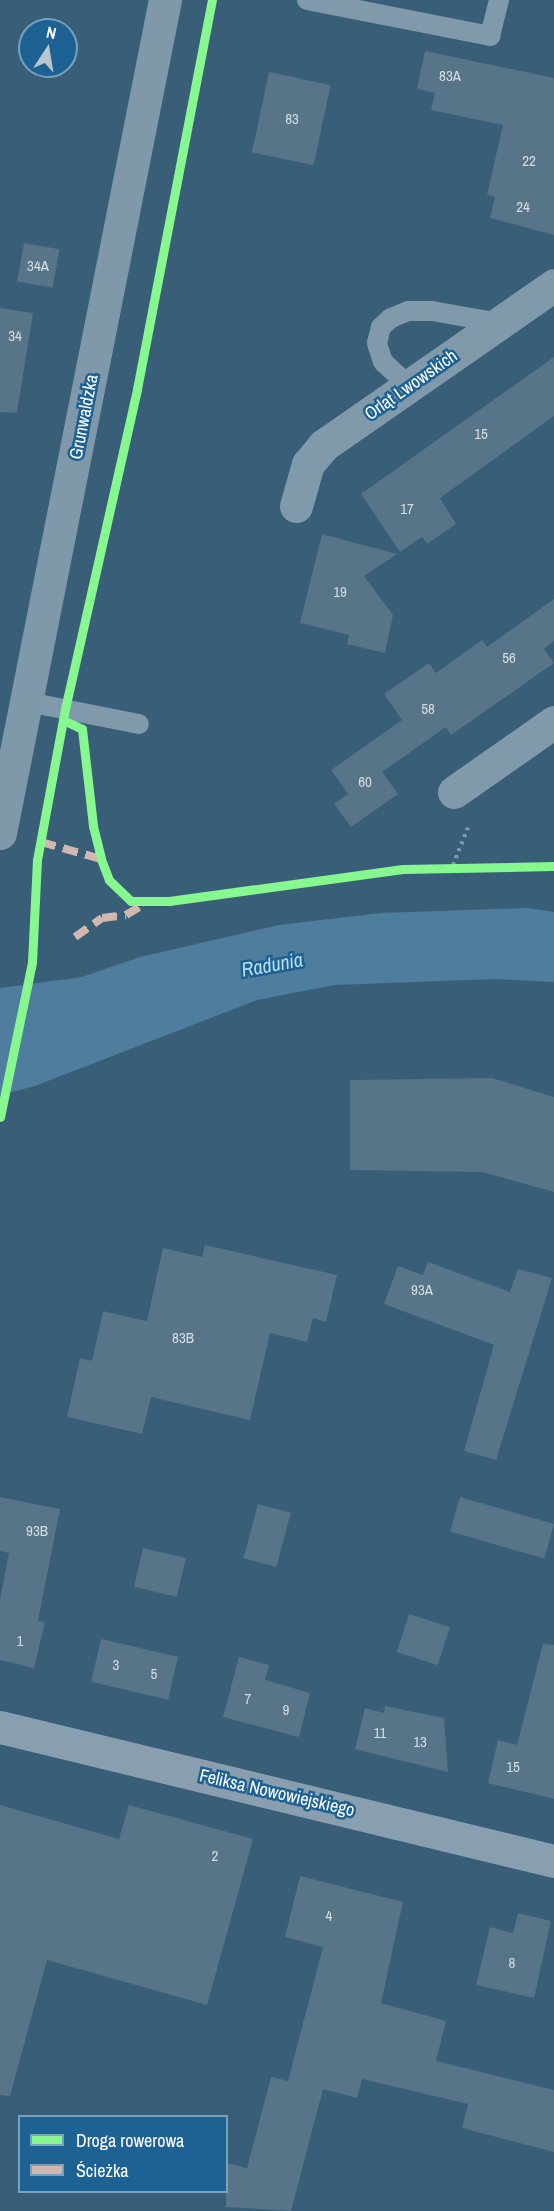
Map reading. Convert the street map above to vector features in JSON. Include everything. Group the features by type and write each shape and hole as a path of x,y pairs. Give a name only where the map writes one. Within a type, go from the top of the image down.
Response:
{"main road":[{"name":"Grunwaldzka","path":"0,833 28,702 165,0"}],"street":[{"name":"Orląt Lwowskich","path":"296,506 308,464 324,445 554,285"},
{"path":"454,792 554,722"},
{"name":"Feliksa Nowowiejskiego","path":"0,1727 554,1861"}],"lane":[{"path":"307,0 490,36 499,0"},
{"path":"409,386 383,362 377,343 381,327 391,318 408,311 432,311 500,323"},
{"path":"28,702 139,724"}],"path":[{"path":"453,866 470,828"}],"water":[{"name":"Radunia","path":"527,908 554,912 554,982 494,979 335,985 257,1000 35,1086 0,1095 0,988 82,977 140,957 279,925 380,913"}],"building":[{"path":"425,51 554,78 554,235 490,218 495,197 487,195 503,125 431,110 435,93 417,89"},
{"path":"269,72 331,85 314,165 252,152"},
{"path":"24,243 59,249 53,288 17,281"},
{"path":"0,308 33,313 17,413 0,412"},
{"path":"554,357 554,416 440,498 456,524 427,544 422,537 400,552 361,494"},
{"path":"322,534 397,554 364,576 393,615 385,653 347,644 349,635 300,623"},
{"path":"554,599 554,641 544,649 554,663 451,735 446,727 382,772 398,794 351,827 334,804 348,794 331,770 402,720 384,694 429,663 436,673 482,640 487,647"},
{"path":"492,1078 554,1097 554,1192 482,1172 350,1170 350,1080"},
{"path":"205,1245 337,1275 326,1322 313,1318 307,1342 270,1333 250,1420 151,1397 142,1434 67,1417 80,1358 92,1361 103,1311 147,1321 163,1248 202,1257"},
{"path":"428,1262 510,1292 518,1269 552,1278 496,1460 464,1451 494,1345 384,1304 398,1266 423,1275"},
{"path":"0,1497 60,1509 38,1621 45,1622 34,1668 0,1660 0,1600 9,1553 0,1551"},
{"path":"460,1497 554,1524 544,1559 450,1532"},
{"path":"258,1504 291,1513 276,1567 244,1558"},
{"path":"143,1548 186,1558 177,1597 134,1587"},
{"path":"409,1614 450,1627 438,1665 397,1652"},
{"path":"101,1639 178,1657 168,1700 91,1682"},
{"path":"543,1644 554,1645 554,1799 488,1783 498,1740 517,1745"},
{"path":"239,1657 269,1665 265,1680 310,1693 299,1737 223,1717"},
{"path":"385,1706 444,1718 448,1772 355,1749 365,1708 384,1713"},
{"path":"0,1805 119,1839 129,1805 253,1839 207,2005 47,1960 10,2096 0,2095"},
{"path":"300,1876 403,1902 381,2003 446,2021 436,2061 554,2090 554,2152 462,2128 468,2104 362,2079 357,2098 323,2089 291,2211 226,2207 228,2163 247,2168 271,2077 288,2081 323,1947 285,1937"},
{"path":"518,1913 551,1921 534,1998 476,1985 490,1927 513,1933"}],"marked path":[{"path":"41,842 101,859"},
{"path":"75,937 102,918 126,915 144,904"}],"cycle path":[{"path":"0,1117 32,962 37,860 65,709 137,389 212,0"},
{"path":"63,720 82,729 93,826 101,859 109,880 131,901 169,901 403,869 554,866"}]}
